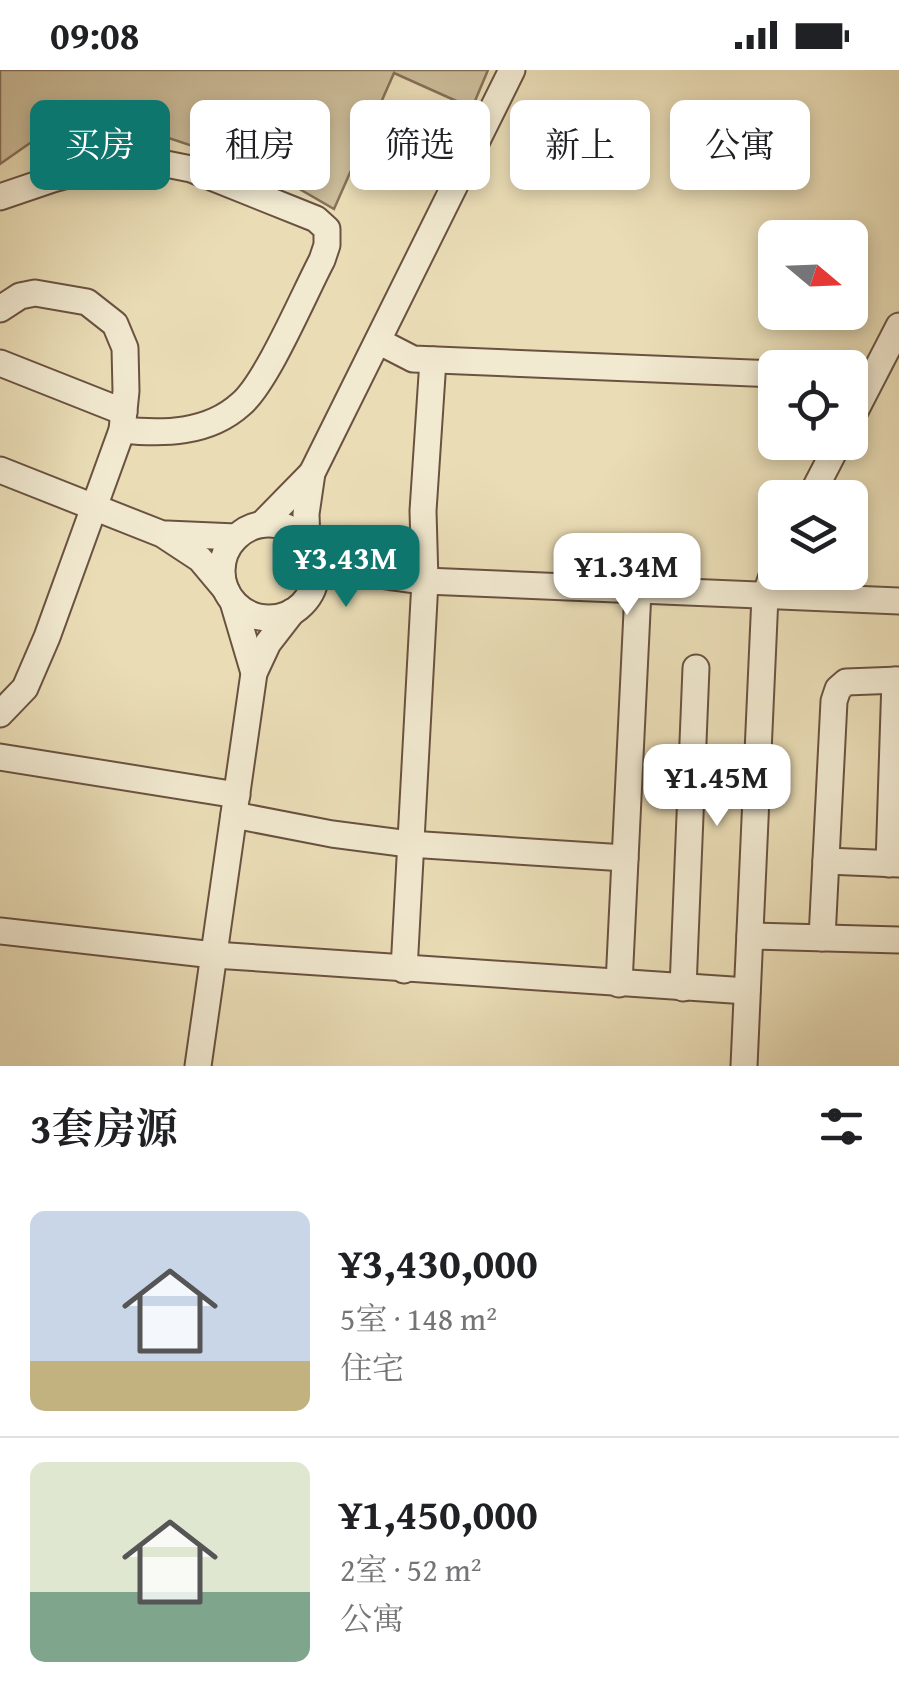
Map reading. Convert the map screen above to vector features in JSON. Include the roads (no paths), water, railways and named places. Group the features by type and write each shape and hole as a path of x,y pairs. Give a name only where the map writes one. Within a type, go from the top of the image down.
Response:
{"street":[{"path":"162,534 236,538 262,524 312,473 512,70"},
{"path":"0,197 120,161 151,161 209,176 316,219 327,229 322,260 262,374 242,404 206,424 166,435 123,421 0,363"},
{"path":"0,714 25,688 47,637 123,421 125,348 114,324 87,302 35,293 3,302"},
{"path":"868,368 899,326"},
{"path":"378,341 413,358 434,360 758,373"},
{"path":"404,970 425,582 423,511 434,360"},
{"path":"0,470 162,534 200,559 230,596 257,616 271,618 361,572"},
{"path":"198,1066 254,673 268,643 315,581 316,565 309,546 306,514 312,473"},
{"path":"262,524 290,528 335,565 425,582 899,601"},
{"path":"236,538 223,562 254,673"},
{"path":"620,984 638,590"},
{"path":"748,1065 750,936 768,590"},
{"path":"683,988 696,668"},
{"path":"822,938 834,701 846,682 897,680 894,864 826,861"},
{"path":"0,757 235,805 332,834 409,844 626,858"},
{"path":"0,931 214,955 748,991"},
{"path":"750,936 899,940"}]}
